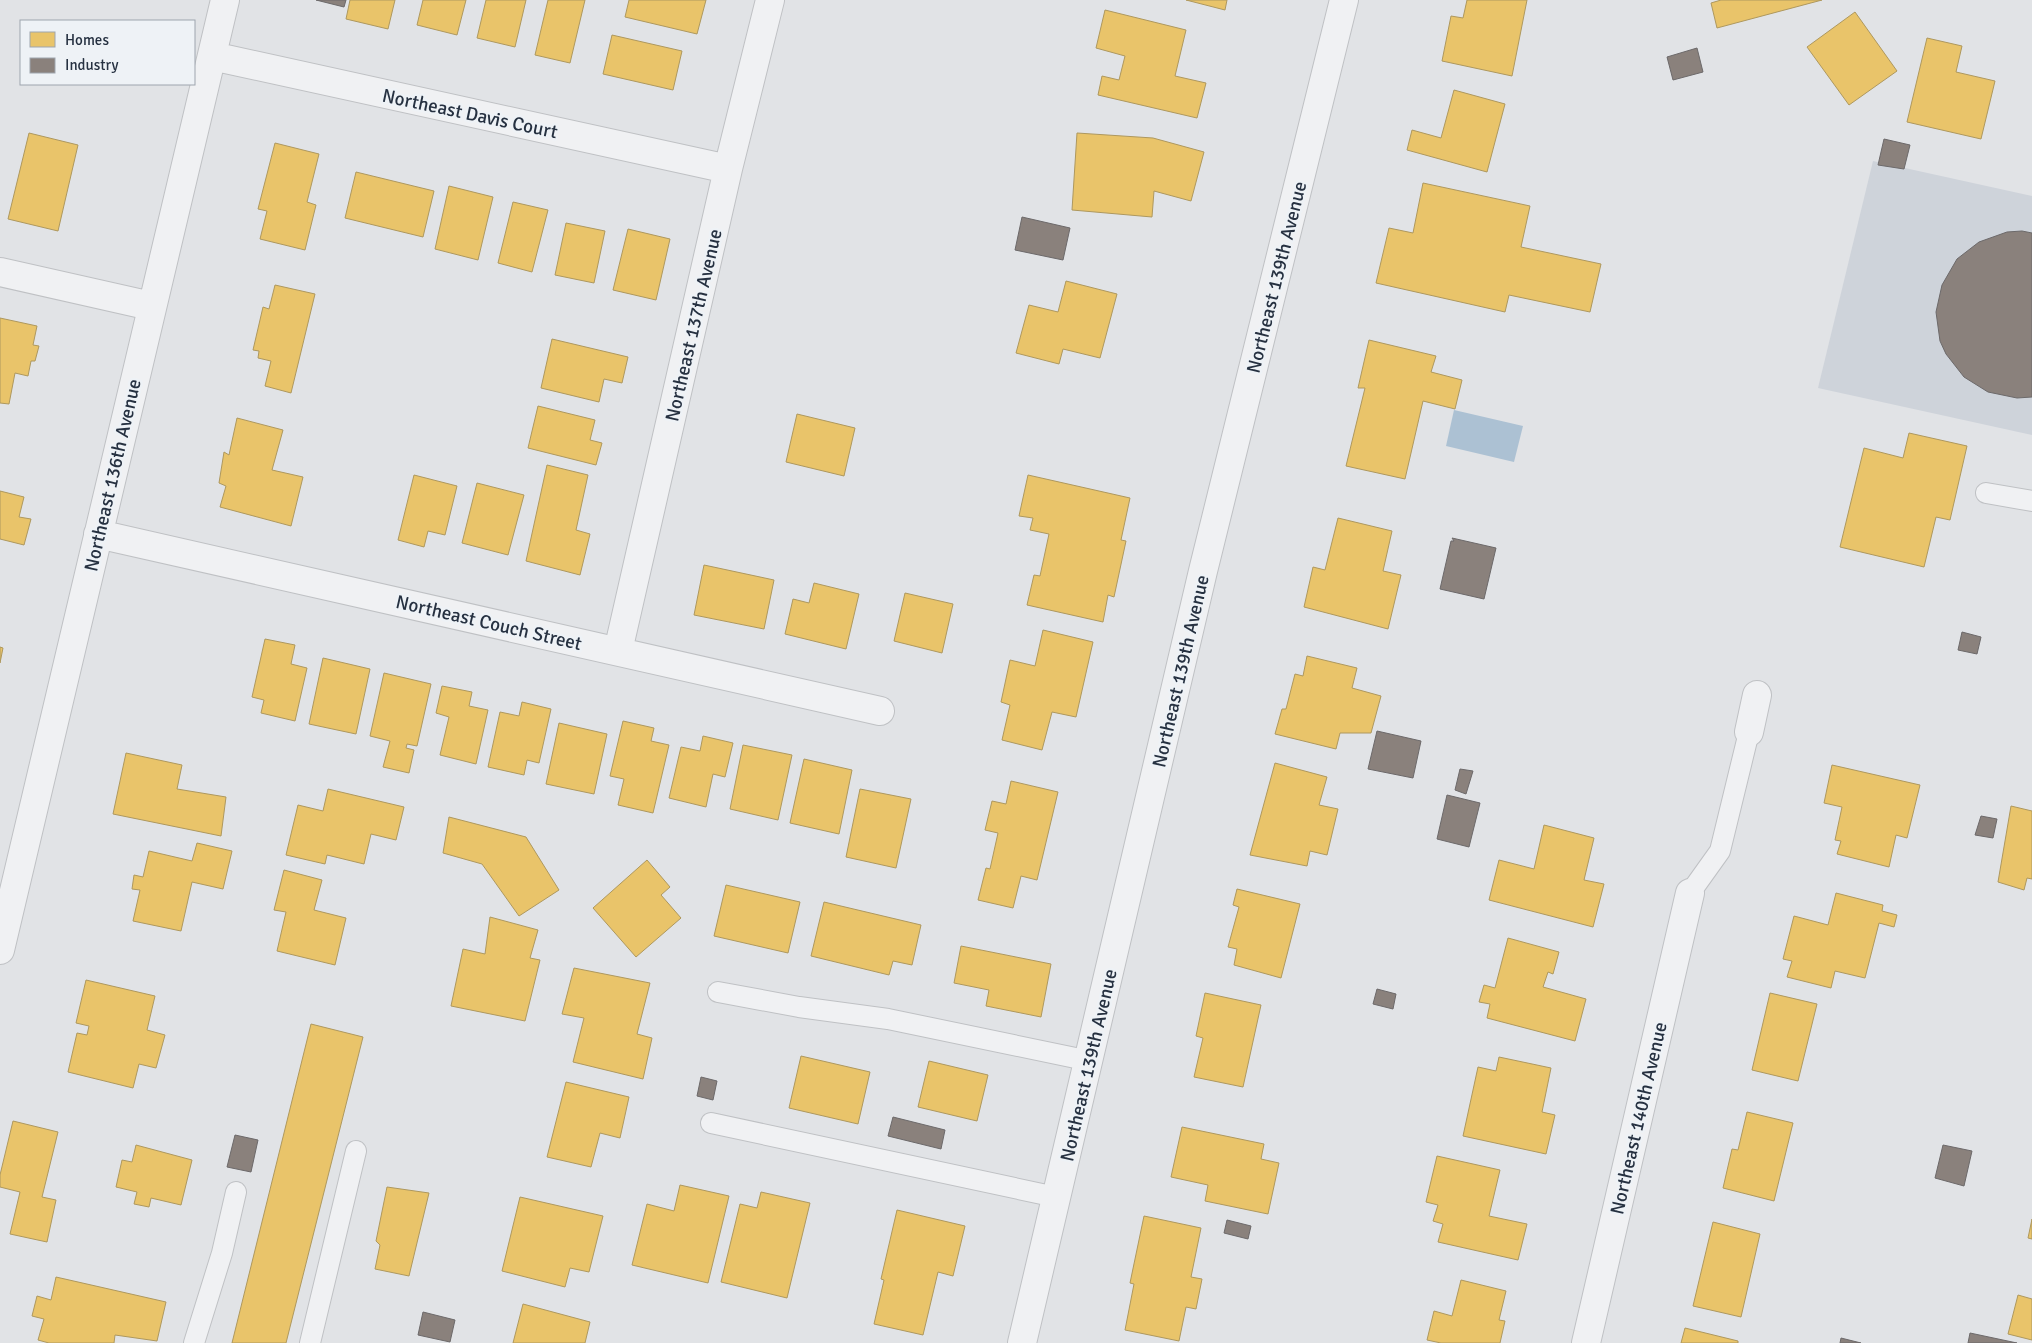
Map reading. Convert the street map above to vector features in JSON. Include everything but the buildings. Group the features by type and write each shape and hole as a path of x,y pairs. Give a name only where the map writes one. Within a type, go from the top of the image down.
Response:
{"street":[{"name":"Northeast 136th Avenue","path":"0,950 225,0"},
{"name":"Northeast 137th Avenue","path":"618,651 728,170 770,0"},
{"name":"Northeast 139th Avenue","path":"1022,1343 1090,1061 1203,571 1344,0"},
{"name":"Northeast Davis Court","path":"212,56 728,170"},
{"path":"0,272 151,306"},
{"name":"Northeast Couch Street","path":"98,534 880,711"},
{"path":"1749,732 1758,694"},
{"name":"Northeast 140th Avenue","path":"1586,1343 1690,893"}],"lane":[{"path":"1986,493 2032,501"},
{"path":"1690,893 1720,851 1749,732"},
{"path":"718,992 800,1007 888,1018 1090,1061"},
{"path":"711,1123 1056,1197"},
{"path":"310,1343 356,1151"},
{"path":"194,1343 222,1253 236,1192"}],"shaded area":[{"path":"1873,161 2032,196 2032,435 1818,388"}],"water":[{"path":"1454,410 1523,426 1514,462 1446,446"}]}
